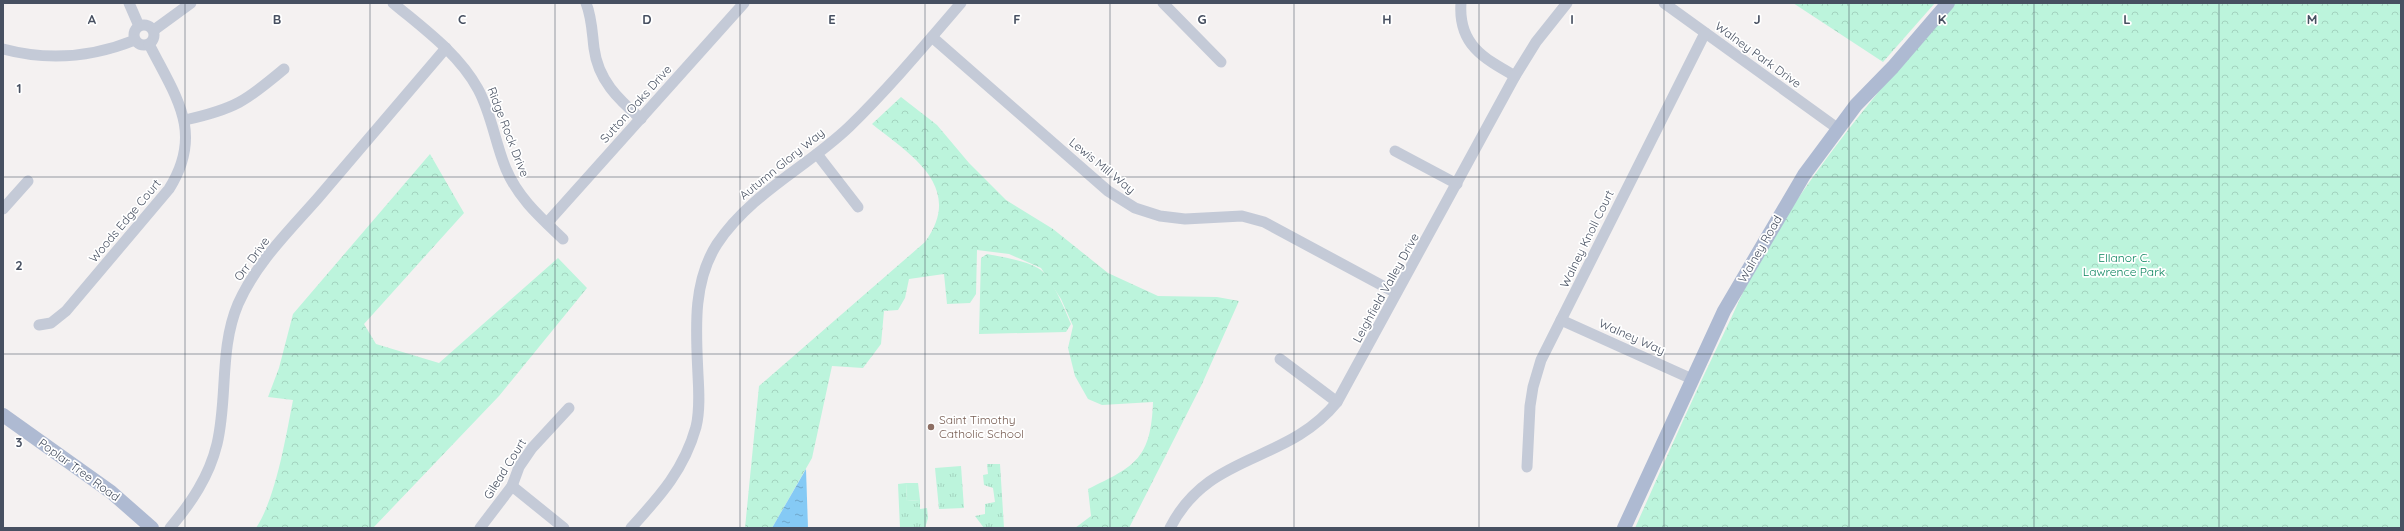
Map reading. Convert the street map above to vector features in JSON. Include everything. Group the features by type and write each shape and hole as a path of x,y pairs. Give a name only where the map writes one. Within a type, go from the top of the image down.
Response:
{"main road":[{"name":"Walney Road","path":"1624,528 1724,311 1804,175 1837,128 1948,3"},
{"name":"Poplar Tree Road","path":"3,415 111,492 152,528"}],"street":[{"path":"129,3 139,26"},
{"path":"154,30 190,3"},
{"name":"Ridge Rock Drive","path":"393,3 446,48 470,76 484,101 498,149 513,182 530,206 563,239"},
{"path":"586,3 592,25 596,58 604,79 615,95 641,119"},
{"name":"Sutton Oaks Drive","path":"547,223 744,3"},
{"name":"Autumn Glory Way","path":"631,528 668,488 682,464 696,426 699,396 696,329 699,295 706,267 717,244 746,208 777,181 817,154 849,126 932,37 961,3"},
{"path":"1163,3 1221,62"},
{"path":"1461,3 1461,21 1470,44 1487,60 1515,76"},
{"name":"Leighfield Valley Drive","path":"1170,528 1182,508 1205,483 1232,467 1294,440 1318,423 1337,402 1515,76 1536,42 1567,3"},
{"name":"Walney Park Drive","path":"1664,3 1837,128"},
{"path":"146,24 154,30 154,39 149,44 140,44 135,40 134,34 139,26 146,24"},
{"name":"Walney Knoll Court","path":"1527,468 1533,387 1541,360 1705,33"},
{"name":"Lewis Mill Way","path":"932,37 1108,190 1135,208 1160,216 1185,219 1242,216 1264,222 1396,293"},
{"path":"3,49 32,56 65,56 98,52 135,40"},
{"name":"Woods Edge Court","path":"40,325 50,323 66,311 169,189 183,159 185,120 149,44"},
{"name":"Orr Drive","path":"170,528 192,500 212,462 220,428 230,331 238,304 251,280 283,238 446,48"},
{"path":"185,120 217,113 240,104 256,93 284,69"},
{"path":"1395,151 1457,184"},
{"path":"817,154 858,207"},
{"path":"3,209 28,181"},
{"name":"Walney Way","path":"1561,320 1692,378"},
{"path":"1280,359 1337,402"},
{"name":"Gilead Court","path":"480,528 512,486 519,467 532,448 569,408"},
{"path":"512,486 564,528"}],"green space":[{"path":"1793,3 1935,3 1883,62"},
{"name":"Ellanor C. Lawrence Park","path":"1954,3 2401,3 2401,528 1635,528 1701,381 1750,278 1780,225 1850,127"},
{"path":"901,97 937,125 969,163 1006,200 1053,229 1108,273 1158,296 1217,297 1239,301 1202,384 1129,528 1075,528 1091,516 1088,489 1118,474 1138,458 1149,436 1152,421 1153,402 1102,405 1088,399 1075,376 1068,348 1073,326 1061,299 1041,268 1009,254 977,250 976,294 970,303 947,304 944,274 909,279 905,298 898,310 884,311 881,344 863,368 832,366 812,458 772,528 745,528 759,386 925,242 936,222 939,205 936,189 928,174 916,160 872,124"},
{"path":"430,154 464,213 364,324 376,344 439,363 558,258 587,288 499,396 373,528 256,528 263,515 275,484 293,400 268,397 279,368 293,314"},
{"path":"987,254 1030,264 1041,270 1054,288 1071,324 1066,332 979,334 981,258"},
{"path":"987,464 1000,464 1004,528 984,528 975,516 985,514 985,504 995,502 993,488 984,485 983,475 988,474"},
{"path":"961,466 964,508 939,509 935,468"},
{"path":"906,483 907,501 920,500 920,509 927,508 928,518 925,528 900,528 898,484"},
{"path":"906,483 918,483 920,500 907,501"}],"water":[{"path":"806,469 808,528 772,528"}],"place":[{"name":"Saint Timothy Catholic School","path":"931,427"}]}
